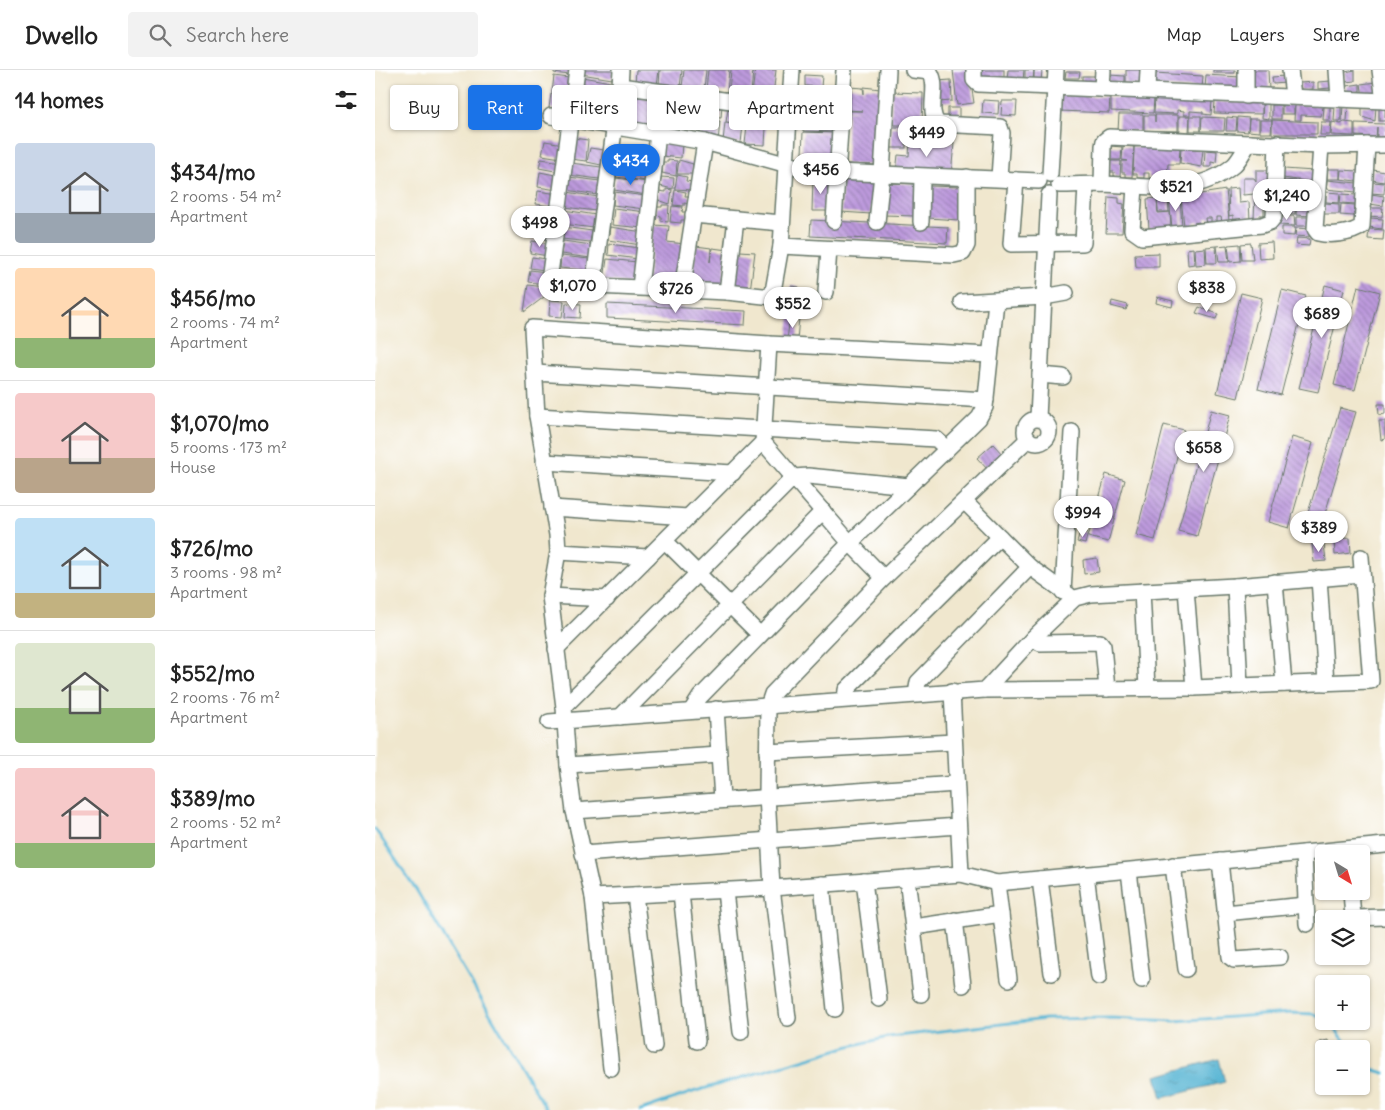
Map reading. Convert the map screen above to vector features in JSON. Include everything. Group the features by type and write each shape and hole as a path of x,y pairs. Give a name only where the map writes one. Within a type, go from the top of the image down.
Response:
{"street":[{"path":"575,85 577,70"},
{"path":"620,85 621,70"},
{"path":"791,85 792,70"},
{"path":"834,221 844,70"},
{"path":"877,222 882,174 888,70"},
{"path":"913,70 931,72 934,78 933,113 938,124 1000,127 1002,133 999,178"},
{"path":"974,70 974,80 978,84 1384,101 1380,70"},
{"path":"1038,418 1056,70"},
{"path":"1102,89 1103,70"},
{"path":"1147,90 1148,70"},
{"path":"1246,70 1246,96"},
{"path":"1290,70 1293,96"},
{"path":"1337,70 1339,98"},
{"path":"637,88 729,101"},
{"path":"568,130 549,281 552,284 727,292 772,297 781,246 789,130"},
{"path":"593,287 614,130"},
{"path":"633,130 705,142 788,165 837,172 923,177 999,178 1049,184 1173,189 1206,180 1235,164 1249,143"},
{"path":"640,287 658,134"},
{"path":"1016,180 1011,244 1088,242 1094,185 1104,141 1109,137 1321,146 1385,145"},
{"path":"682,290 705,142"},
{"path":"1135,187 1133,230 1142,236 1262,225 1270,222 1274,217 1277,143"},
{"path":"1321,146 1315,230 1318,233 1327,234 1352,231 1361,226 1367,145"},
{"path":"921,222 923,177"},
{"path":"781,246 954,256 963,253 967,246 967,177"},
{"path":"693,215 782,222"},
{"path":"727,292 735,219"},
{"path":"827,292 829,249"},
{"path":"962,302 1044,297 1066,293"},
{"path":"691,711 700,697 850,543 979,418 985,407 997,301"},
{"path":"611,1068 593,897 574,811 568,765 550,596 558,552 537,416 532,328 769,344 991,355"},
{"path":"769,344 765,386 764,436 794,478 850,543 885,578"},
{"path":"535,373 986,400"},
{"path":"1040,375 1063,377"},
{"path":"537,416 764,436 936,439 947,448"},
{"path":"1038,418 1061,432"},
{"path":"1038,418 1027,423 1024,431 1028,439 1035,443 1042,442 1061,432"},
{"path":"985,690 1033,638 1069,595 1061,432"},
{"path":"556,649 733,473 764,436"},
{"path":"788,1018 772,888 769,840 767,752 768,706 772,694 885,578 1028,439"},
{"path":"544,462 733,473"},
{"path":"549,722 564,714 698,573 794,478 808,476 909,486"},
{"path":"965,502 1030,567 1069,595 1235,586 1361,575"},
{"path":"552,508 689,517"},
{"path":"620,717 823,512"},
{"path":"845,699 846,690 1001,537"},
{"path":"665,540 760,635"},
{"path":"558,552 649,557"},
{"path":"564,714 620,717 952,691 1194,688 1371,681 1361,575 1361,556"},
{"path":"916,694 918,682 1030,567"},
{"path":"1319,578 1326,683"},
{"path":"1275,582 1284,684"},
{"path":"1235,586 1240,686"},
{"path":"1186,588 1194,688"},
{"path":"1142,591 1147,688"},
{"path":"550,596 607,599"},
{"path":"1033,638 1040,642 1100,642 1103,646 1107,689"},
{"path":"952,691 961,874"},
{"path":"716,709 722,799"},
{"path":"767,752 955,742"},
{"path":"568,765 719,755"},
{"path":"574,811 767,795 956,784"},
{"path":"583,854 958,826"},
{"path":"1370,847 1385,845"},
{"path":"593,897 725,891 961,874 997,883 1315,852"},
{"path":"1304,853 1307,924"},
{"path":"1220,861 1230,956 1235,960 1280,957"},
{"path":"1173,865 1186,969"},
{"path":"1129,871 1142,980"},
{"path":"1086,874 1099,977"},
{"path":"907,878 921,994"},
{"path":"1040,879 1052,973"},
{"path":"864,881 879,999"},
{"path":"997,883 1009,979"},
{"path":"822,884 835,1009"},
{"path":"725,891 741,1032"},
{"path":"681,893 697,1041"},
{"path":"635,895 654,1046"},
{"path":"1352,900 1353,918 1385,917"},
{"path":"1225,912 1306,905"},
{"path":"914,927 1001,914"},
{"path":"955,920 963,985"}],"water":[{"path":"1219,1059 1225,1082 1162,1098 1156,1076"}],"building":[{"path":"554,70 569,70 569,75 554,73"},
{"path":"582,70 613,70 612,79 581,74"},
{"path":"636,70 659,70 657,85 635,83"},
{"path":"660,70 682,70 680,85 659,85"},
{"path":"684,70 706,70 704,85 682,85"},
{"path":"708,70 729,70 727,92 719,91 719,85 706,85"},
{"path":"731,70 753,70 752,85 730,85"},
{"path":"755,70 776,70 774,85 753,85"},
{"path":"953,70 969,70 974,103 957,105"},
{"path":"980,70 1004,70 1004,79 980,79"},
{"path":"1008,70 1024,70 1023,80 1007,79"},
{"path":"1025,70 1034,70 1033,81 1025,81"},
{"path":"1034,70 1042,70 1041,82 1034,81"},
{"path":"1126,70 1142,70 1142,85 1126,84"},
{"path":"1213,70 1235,70 1235,73 1213,73"},
{"path":"1252,70 1268,70 1269,90 1253,92"},
{"path":"1355,70 1355,81 1345,82 1345,72"},
{"path":"1066,72 1080,72 1079,78 1065,78"},
{"path":"1155,73 1203,76 1202,89 1154,86"},
{"path":"805,75 822,76 821,85 805,85"},
{"path":"1109,75 1125,76 1125,83 1109,82"},
{"path":"1206,75 1241,77 1240,90 1205,88"},
{"path":"554,76 569,78 568,85 553,85"},
{"path":"1082,76 1096,76 1096,82 1082,82"},
{"path":"1285,76 1286,83 1273,84 1272,77"},
{"path":"582,77 611,82 610,85 581,85"},
{"path":"951,80 952,101 938,102 937,81"},
{"path":"1331,81 1331,88 1318,89 1318,82"},
{"path":"1313,82 1313,89 1301,90 1300,83"},
{"path":"1376,82 1377,95 1363,97 1361,84"},
{"path":"1360,84 1360,91 1347,93 1346,86"},
{"path":"852,87 863,88 864,94 864,87 880,89 877,165 846,164 847,130 852,130 852,111 863,111 852,110"},
{"path":"892,92 923,93 922,125 891,125"},
{"path":"551,94 552,109 549,108"},
{"path":"1061,95 1110,97 1109,113 1060,111"},
{"path":"637,97 647,98 647,130 637,129"},
{"path":"1111,98 1154,98 1153,113 1111,111"},
{"path":"1155,98 1212,100 1211,115 1190,111 1190,115 1184,115 1184,111 1177,110 1177,114 1154,113"},
{"path":"983,100 999,101 998,114 982,113"},
{"path":"1002,101 1017,101 1016,116 1001,115"},
{"path":"1215,102 1262,103 1262,114 1214,113"},
{"path":"1263,103 1269,103 1269,119 1262,118"},
{"path":"719,105 722,105 721,118 719,118"},
{"path":"1272,105 1281,105 1281,119 1272,119"},
{"path":"1282,105 1294,105 1294,114 1282,114"},
{"path":"1295,105 1322,105 1321,116 1301,115 1301,120 1294,120"},
{"path":"1343,105 1348,106 1347,121 1342,120"},
{"path":"1324,106 1330,106 1330,120 1323,120"},
{"path":"1335,106 1341,106 1341,121 1334,121"},
{"path":"1362,106 1376,106 1375,121 1362,117"},
{"path":"1379,106 1385,106 1385,121 1379,121"},
{"path":"948,108 959,108 959,121 948,121"},
{"path":"728,109 729,109 729,122 726,122"},
{"path":"1119,114 1143,114 1143,131 1118,131"},
{"path":"1144,115 1178,115 1178,131 1144,131"},
{"path":"1179,116 1190,116 1189,132 1179,131"},
{"path":"1190,116 1201,116 1201,131 1190,131"},
{"path":"1202,117 1225,118 1224,131 1201,131"},
{"path":"1227,117 1237,118 1236,131 1226,131"},
{"path":"1238,117 1249,118 1248,132 1237,131"},
{"path":"1249,119 1259,119 1259,132 1248,131"},
{"path":"1260,120 1272,120 1271,133 1260,133"},
{"path":"1272,120 1317,122 1317,134 1272,134"},
{"path":"720,121 718,142 700,140 700,130 719,130"},
{"path":"1321,122 1331,122 1330,135 1320,135"},
{"path":"1332,122 1341,124 1344,122 1354,123 1354,136 1331,135"},
{"path":"725,123 729,123 729,130 742,130 741,143 723,141"},
{"path":"1355,123 1385,124 1385,138 1377,138 1377,127 1376,137 1355,136"},
{"path":"891,127 906,127 906,148 891,148"},
{"path":"747,130 766,130 765,145 745,144"},
{"path":"803,130 835,130 835,132"},
{"path":"803,132 836,133 835,168 818,167 819,155 802,154"},
{"path":"573,138 588,140 586,161 570,159"},
{"path":"910,140 954,143 951,175 896,172 898,155 909,156"},
{"path":"545,141 564,144 561,158 542,155"},
{"path":"663,142 682,143 681,158 662,156"},
{"path":"1110,146 1122,147 1121,160 1110,160"},
{"path":"1123,146 1134,147 1132,177 1125,177 1125,173 1122,173 1122,161 1128,161 1122,160"},
{"path":"1134,147 1180,148 1179,164 1168,164 1167,177 1149,178 1149,173 1144,173 1144,178 1137,178 1137,174 1133,174"},
{"path":"1181,147 1203,150 1201,167 1180,163"},
{"path":"590,148 604,150 601,165 587,162"},
{"path":"618,149 651,154 646,181 616,177 618,164 624,165 616,163"},
{"path":"1205,150 1217,151 1216,163 1211,162 1211,167 1204,167"},
{"path":"541,159 562,162 560,172 539,168"},
{"path":"668,160 677,161 676,176 662,173 663,162 668,162"},
{"path":"679,160 693,164 692,174 677,174"},
{"path":"1110,161 1121,161 1120,177 1114,176 1114,172 1110,172"},
{"path":"571,163 601,167 599,179 569,175"},
{"path":"1284,169 1314,171 1313,182 1283,178"},
{"path":"1327,169 1340,169 1340,179 1327,179"},
{"path":"1256,170 1268,170 1268,175 1272,175 1272,181 1266,181 1266,186 1271,186 1270,193 1266,193 1266,198 1271,198 1270,204 1264,204 1264,215 1260,215 1260,219 1254,219 1255,194 1243,195 1243,178 1254,178 1256,181"},
{"path":"1341,170 1358,171 1356,181 1340,179"},
{"path":"1373,170 1385,172 1384,182 1372,180"},
{"path":"540,172 560,176 557,190 538,187"},
{"path":"677,175 687,177 686,181 693,182 692,190 675,189"},
{"path":"569,177 600,181 598,195 567,190"},
{"path":"661,177 674,178 673,189 660,186"},
{"path":"616,178 648,182 647,195 614,190"},
{"path":"813,178 830,179 828,211 812,211"},
{"path":"842,180 873,181 871,214 841,212"},
{"path":"1283,180 1296,181 1295,214 1281,214 1282,203 1293,204 1282,202"},
{"path":"1327,180 1357,183 1356,192 1326,189"},
{"path":"1297,181 1314,183 1313,193 1296,191"},
{"path":"1372,182 1385,183 1384,194 1371,193"},
{"path":"886,183 917,184 915,216 884,215"},
{"path":"929,186 961,187 959,220 928,218"},
{"path":"1238,188 1239,203 1249,202 1250,220 1233,223 1233,215 1229,216 1228,189"},
{"path":"666,189 672,190 670,204 658,200 659,191 666,192"},
{"path":"675,190 686,192 685,196 691,196 689,204 684,203 684,206 673,205"},
{"path":"1226,190 1229,221 1222,222 1221,217 1217,217 1217,222 1211,223 1211,218 1205,218 1206,225 1199,226 1199,222 1194,223 1194,227 1184,226 1181,197"},
{"path":"538,191 558,194 555,207 536,204"},
{"path":"567,192 598,197 596,211 565,207"},
{"path":"614,192 646,196 644,209 613,205"},
{"path":"1297,192 1313,193 1312,216 1296,215"},
{"path":"1326,192 1340,193 1339,203 1326,202"},
{"path":"1341,194 1357,195 1356,204 1340,203"},
{"path":"1371,194 1384,196 1383,206 1370,204"},
{"path":"1108,197 1119,198 1119,203 1124,204 1122,233 1106,233"},
{"path":"1168,197 1169,212 1158,212 1157,198"},
{"path":"1180,197 1182,227 1172,228 1169,198"},
{"path":"1157,198 1158,213 1170,212 1171,228 1149,229 1147,199"},
{"path":"1325,203 1339,204 1339,214 1324,214"},
{"path":"1341,204 1355,205 1354,216 1340,215"},
{"path":"662,205 669,205 668,222 661,221 661,216 656,215 657,207 662,207"},
{"path":"672,206 683,207 682,212 688,212 687,220 681,220 681,223 670,222"},
{"path":"537,207 554,210 553,221 535,218"},
{"path":"614,208 645,212 643,228 612,225"},
{"path":"1368,208 1383,208 1382,217 1368,216"},
{"path":"564,210 596,215 594,228 562,224"},
{"path":"1280,216 1294,216 1295,226 1280,225"},
{"path":"1296,217 1311,217 1310,226 1296,226"},
{"path":"1370,218 1383,219 1382,229 1369,227"},
{"path":"811,220 948,227 947,243 810,236"},
{"path":"535,221 552,224 549,239 533,236"},
{"path":"654,225 669,226 667,242 685,244 680,287 647,284"},
{"path":"563,227 592,231 590,242 562,239"},
{"path":"610,227 643,232 641,245 608,240"},
{"path":"1282,227 1295,227 1294,236 1282,235"},
{"path":"1296,228 1310,229 1309,237 1295,236"},
{"path":"1369,229 1384,230 1383,240 1368,239"},
{"path":"1297,238 1310,239 1309,246 1296,245"},
{"path":"532,241 550,244 548,256 530,253"},
{"path":"563,241 592,245 591,258 561,254"},
{"path":"1272,242 1273,258 1259,259 1258,243"},
{"path":"1251,243 1253,260 1242,260 1241,244"},
{"path":"609,244 640,248 638,259 608,255"},
{"path":"1240,244 1241,261 1230,262 1228,245"},
{"path":"1227,245 1229,262 1219,262 1217,246"},
{"path":"696,246 711,248 710,262 712,248 728,250 722,290 691,286"},
{"path":"1216,246 1217,263 1207,263 1206,247"},
{"path":"1193,248 1194,264 1188,265 1187,249"},
{"path":"1205,248 1206,264 1196,265 1195,249"},
{"path":"740,251 755,252 750,291 735,289"},
{"path":"1159,253 1159,267 1136,267 1135,254"},
{"path":"561,256 589,259 588,271 560,268"},
{"path":"532,257 547,259 545,270 530,268"},
{"path":"607,259 637,262 634,284 604,280"},
{"path":"530,270 546,272 545,284 528,282"},
{"path":"528,285 545,287 544,297 524,312"},
{"path":"1325,285 1344,290 1318,392 1299,388"},
{"path":"791,286 799,287 798,296 790,295"},
{"path":"1358,286 1380,292 1355,390 1334,385"},
{"path":"1282,290 1306,296 1281,395 1258,389"},
{"path":"1241,293 1262,298 1238,398 1217,393"},
{"path":"1157,297 1173,301 1172,307 1156,303"},
{"path":"550,300 564,301 562,317 549,316"},
{"path":"1112,301 1128,305 1126,310 1111,306"},
{"path":"790,302 799,303 798,312 789,311"},
{"path":"566,303 581,304 580,318 565,317"},
{"path":"607,304 746,311 745,325 607,318"},
{"path":"1199,307 1218,314 1216,319 1196,313"},
{"path":"790,316 799,318 797,340 787,340"},
{"path":"1378,404 1385,404 1385,414 1379,415"},
{"path":"1340,408 1356,412 1320,530 1304,526"},
{"path":"1211,410 1230,415 1197,536 1178,531"},
{"path":"1379,421 1385,421 1385,439 1381,440"},
{"path":"1164,425 1184,430 1155,540 1136,535"},
{"path":"1292,437 1313,443 1289,528 1268,522"},
{"path":"993,444 1004,456 988,470 977,458"},
{"path":"1106,474 1125,480 1108,542 1088,537"},
{"path":"1080,531 1088,533 1085,544 1077,542"},
{"path":"1350,538 1351,553 1335,555 1334,539"},
{"path":"1324,543 1326,561 1314,562 1312,544"},
{"path":"1097,558 1099,572 1084,574 1083,560"}],"waterway":[{"path":"375,829 417,891 547,1110"},
{"path":"641,1110 696,1091 846,1047 889,1037 1046,1019 1111,1018 1175,1021 1291,1013 1315,1014"},
{"path":"1336,1030 1344,1040"},
{"path":"1370,1069 1385,1073"}]}
